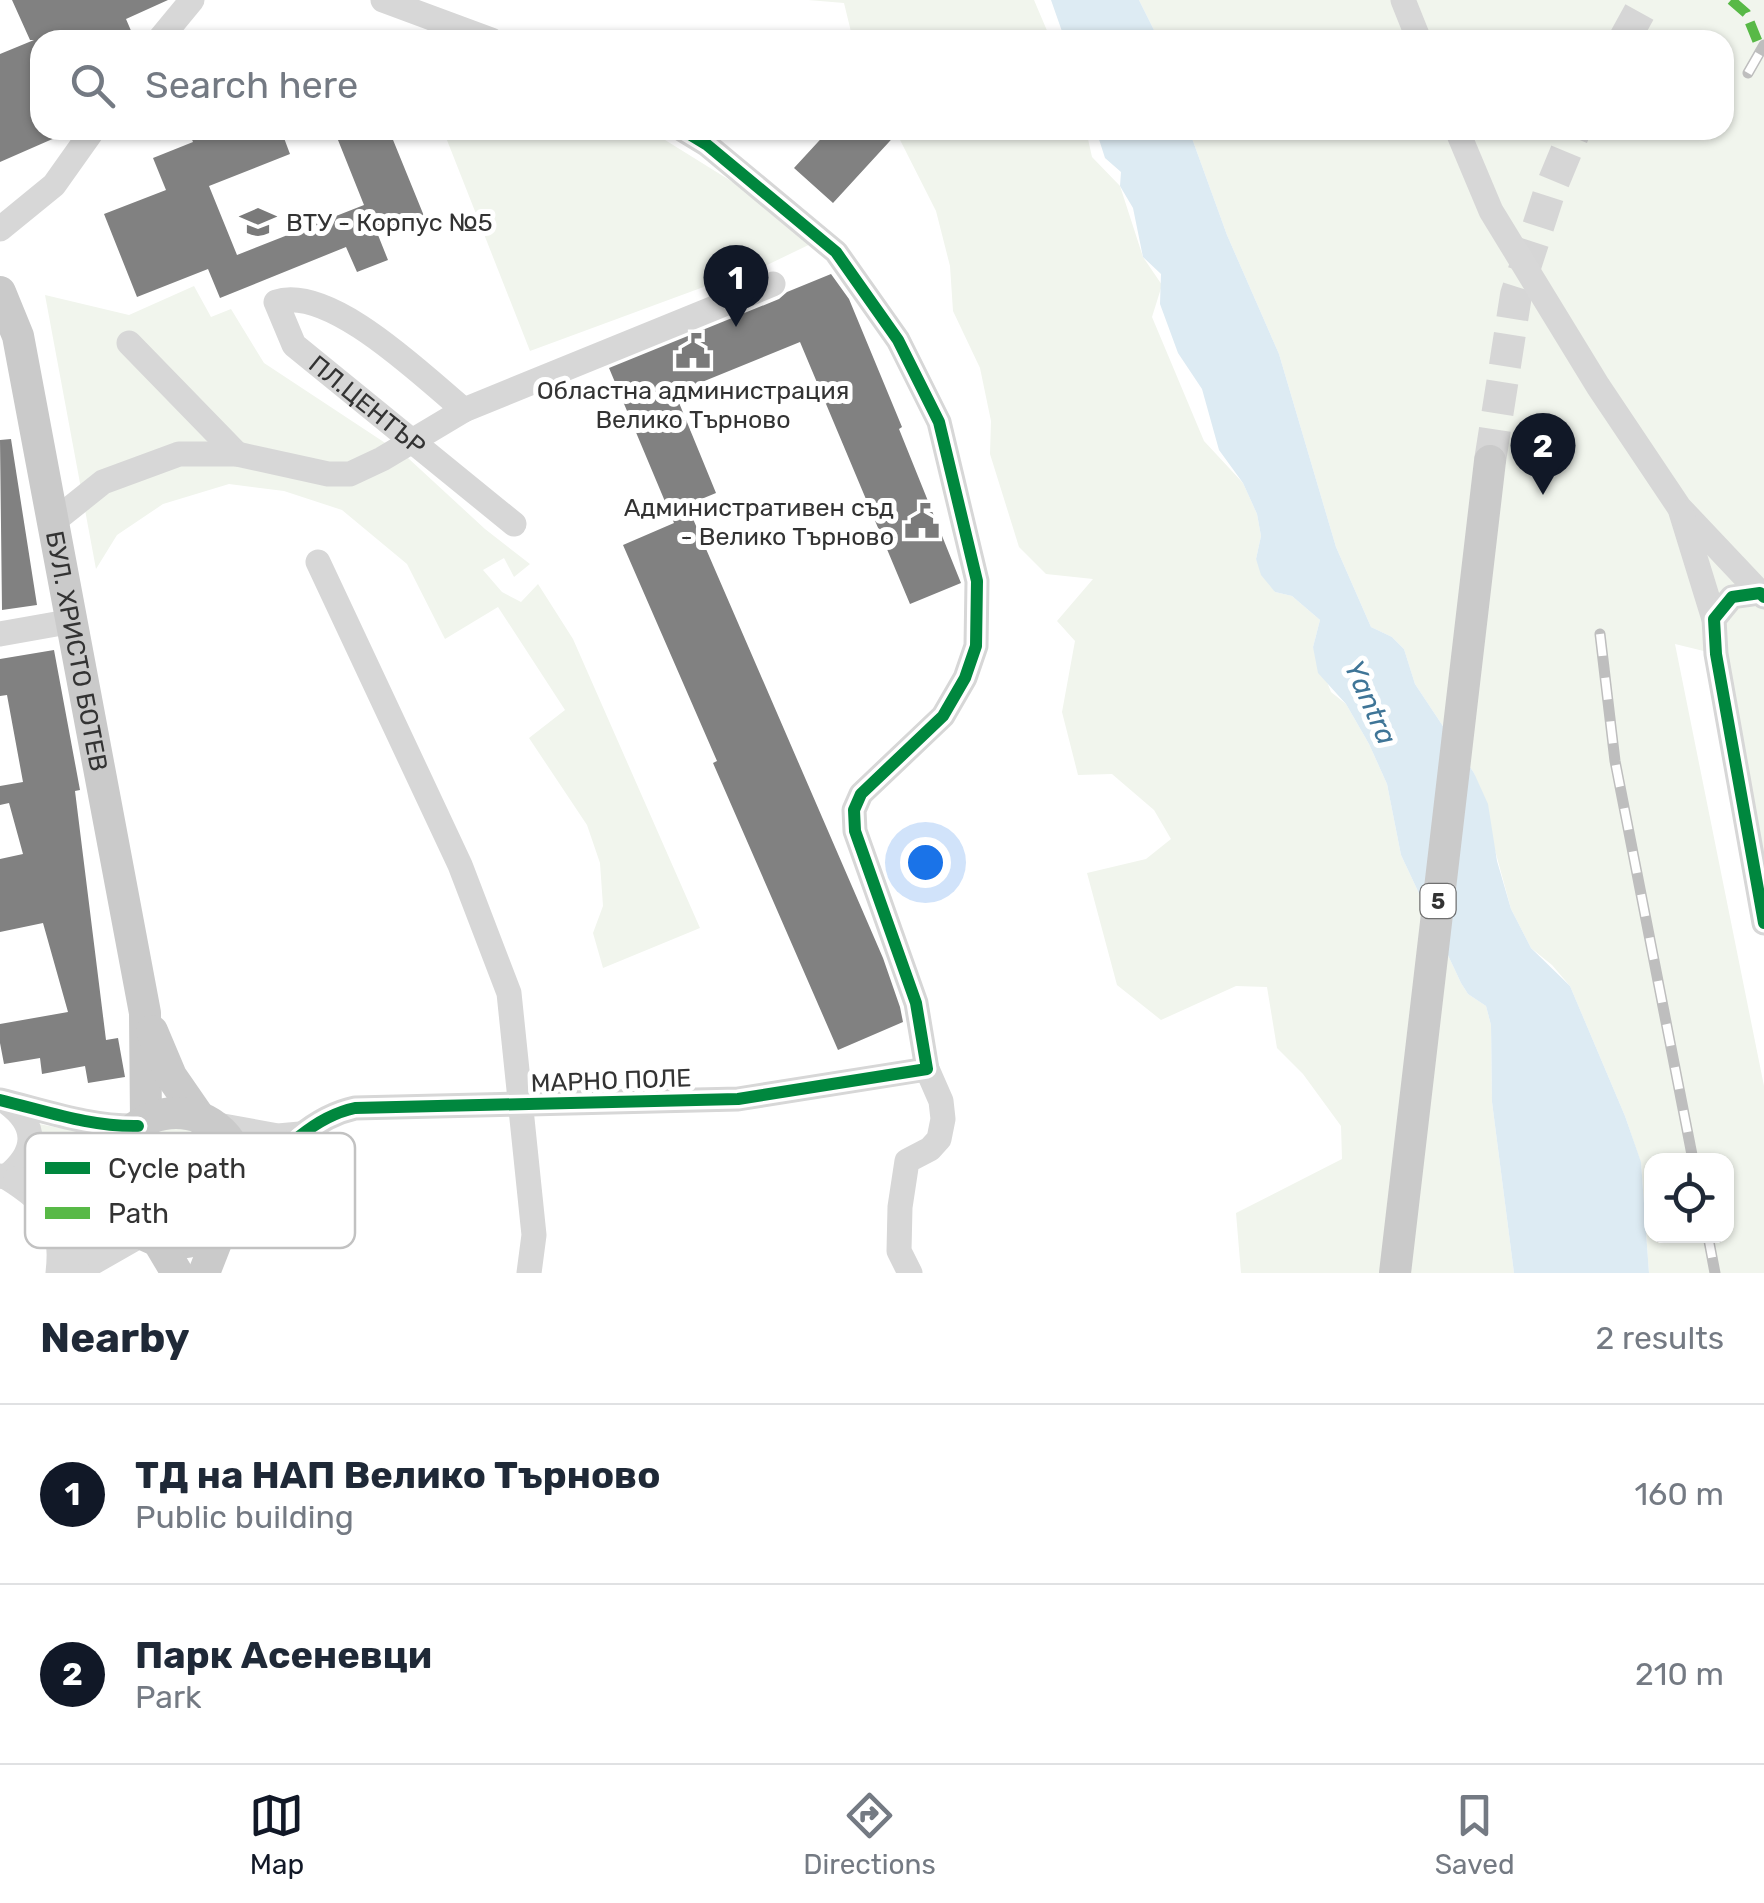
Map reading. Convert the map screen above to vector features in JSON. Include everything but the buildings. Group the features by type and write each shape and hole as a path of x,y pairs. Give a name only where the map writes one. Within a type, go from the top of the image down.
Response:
{"main road":[{"name":"БУЛ. ХРИСТО БОТЕВ","path":"0,292 18,336 145,1013 142,1123"},
{"name":"5","path":"1395,1273 1490,461"},
{"name":"БУЛ. ХРИСТО БОТЕВ","path":"145,1013 172,1076 206,1121"},
{"path":"133,1133 142,1123 182,1113 206,1121 223,1133"},
{"path":"159,1248 177,1273"},
{"path":"204,1273 215,1248"}],"street":[{"path":"166,30 192,0"},
{"path":"383,0 464,30"},
{"path":"1403,0 1415,30"},
{"path":"0,230 54,184 86,140"},
{"path":"699,140 836,252 898,340 939,422 977,581 976,646 965,678 944,716 861,794 854,810 855,831 916,1003 927,1069 941,1100 939,1139 930,1150 907,1161 899,1251 910,1273"},
{"path":"1461,140 1491,211 1598,386 1680,508 1762,595"},
{"path":"54,522 103,482 179,454 238,454 328,474 350,474 464,410 773,284"},
{"name":"ПЛ.ЦЕНТЪР","path":"464,410 362,326 308,300 289,298 276,302 294,344 514,524"},
{"path":"128,342 238,454"},
{"path":"1680,508 1714,619 1716,654 1764,923"},
{"path":"318,562 460,865 509,992 534,1235 529,1273"},
{"path":"1714,619 1732,597 1762,595"},
{"path":"0,634 73,621"},
{"name":"МАРНО ПОЛЕ","path":"302,1133 330,1115 356,1108 738,1099 927,1069"},
{"path":"2,1100 87,1122 142,1123"},
{"path":"2,1100 26,1122 29,1133"},
{"path":"206,1121 264,1133"},
{"path":"25,1157 3,1176 25,1189"},
{"path":"59,1248 61,1273"},
{"path":"61,1273 78,1248"},
{"path":"74,1273 127,1248"}],"shaded area":[{"path":"808,0 1034,0 1047,30 851,30 844,3"},
{"path":"1139,0 1764,0 1764,923 1716,654 1675,644 1764,1086 1764,1273 1649,1273 1647,1243 1734,1243 1734,1153 1644,1153 1644,1204 1641,1163 1570,986 1531,948 1511,909 1474,773 1415,684 1404,649 1392,637 1371,627 1336,547 1279,354 1227,235 1193,140 1734,140 1734,30 1154,30"},
{"path":"447,140 665,140 823,238 765,266 751,255 704,271 709,285 530,351"},
{"path":"900,140 1088,140 1092,157 1120,186 1143,257 1162,285 1152,317 1204,441 1243,483 1257,514 1261,536 1256,559 1275,592 1292,596 1320,620 1313,647 1331,692 1346,704 1387,784 1401,855 1461,983 1468,994 1486,1006 1491,1025 1492,1102 1514,1273 1241,1273 1236,1213 1342,1159 1341,1126 1303,1074 1277,1048 1267,987 1236,986 1161,1020 1117,985 1087,873 1146,859 1171,839 1154,810 1112,774 1078,775 1062,712 1075,641 1057,621 1093,579 1046,574 1019,547 990,454 991,421 980,368 953,311 950,266 936,211"},
{"path":"194,286 211,317 231,309 264,363 408,458 485,529 530,564 514,577 504,558 483,570 502,592 521,602 538,584 573,639 700,928 603,968 593,933 603,906 600,863 587,825 529,738 565,710 498,607 445,639 407,564 342,510 284,491 229,484 163,504 117,535 96,569 45,295 129,315"},
{"path":"39,1124 85,1133 36,1133"},
{"path":"174,1127 197,1133 151,1133"}],"water":[{"path":"1051,0 1139,0 1154,30 1062,30"},
{"name":"Yantra","path":"1099,140 1193,140 1227,235 1279,354 1336,547 1371,627 1392,637 1404,649 1415,684 1474,773 1488,804 1497,861 1511,909 1531,948 1570,986 1625,1116 1641,1162 1649,1273 1514,1273 1492,1102 1491,1025 1486,1006 1468,994 1461,983 1401,855 1387,784 1369,744 1346,704 1318,673 1313,647 1320,620 1292,596 1275,592 1261,575 1256,559 1261,536 1257,514 1243,483 1219,450 1202,389 1178,353 1160,304 1161,274 1143,257 1133,208 1120,186 1121,172 1105,158"}],"tunnel":[{"path":"1630,30 1646,0"},
{"path":"1490,461 1516,295 1571,140"}],"railway":[{"path":"1748,73 1764,45"},
{"path":"1600,634 1615,761 1692,1153"},
{"path":"1709,1243 1715,1273"}],"marked path":[{"path":"1731,0 1746,13 1761,50"}],"cycle path":[{"path":"304,1133 355,1108 738,1099 927,1069 916,1003 855,831 854,810 861,794 943,716 965,678 976,646 977,581 939,422 898,340 836,252 699,140"},
{"path":"1764,597 1760,593 1732,597 1714,619 1716,654 1764,923"},
{"path":"0,1100 85,1121 138,1126"}],"place":[{"name":"ВТУ - Корпус №5","path":"258,222"},
{"name":"ТД на НАП Велико Търново","path":"736,327"},
{"name":"Областна администрация Велико Търново","path":"693,351"},
{"name":"Парк Асеневци","path":"1543,495"},
{"name":"Административен съд - Велико Търново","path":"922,521"}]}
